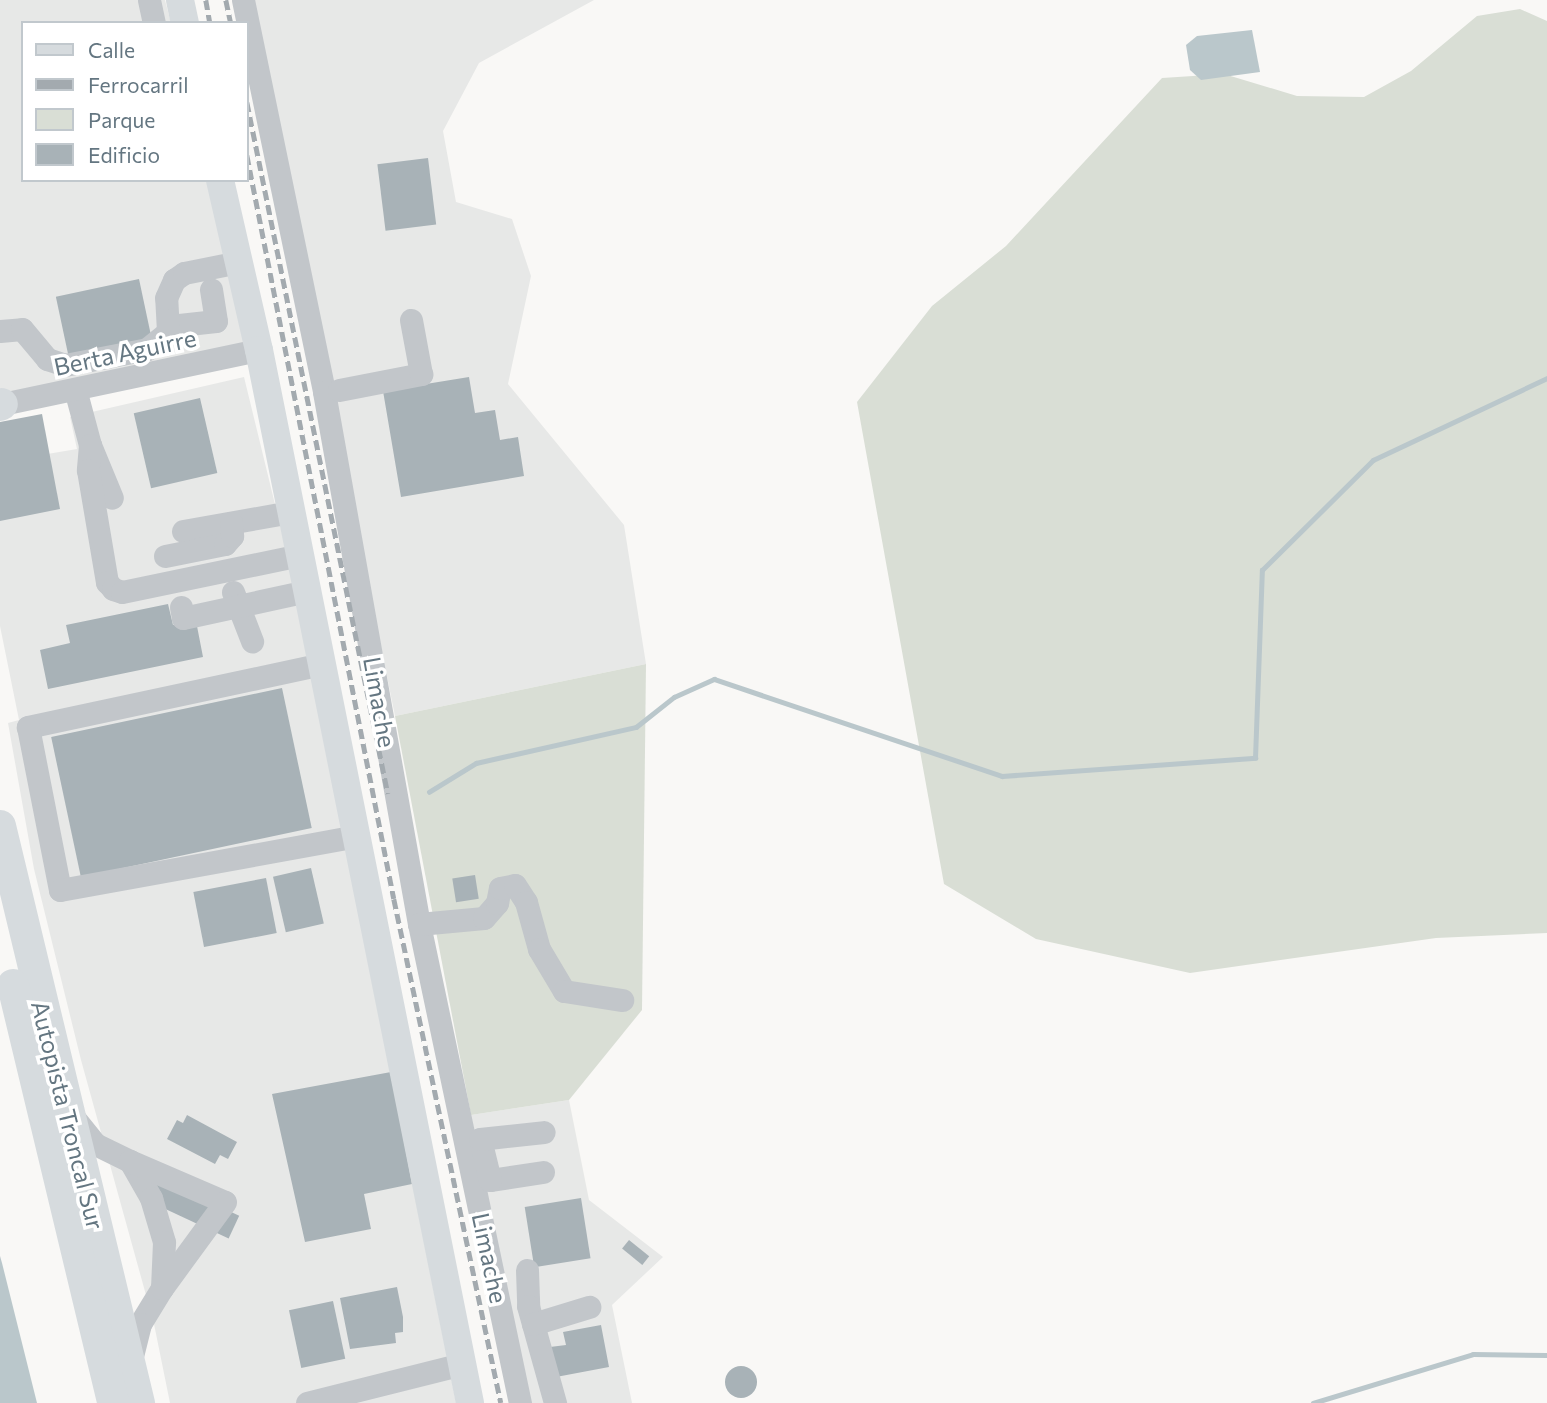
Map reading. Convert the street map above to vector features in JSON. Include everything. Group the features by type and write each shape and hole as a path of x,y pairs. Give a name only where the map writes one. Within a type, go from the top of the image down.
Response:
{"highway":[{"name":"Autopista Troncal Sur","path":"0,826 139,1403"},
{"name":"Autopista Troncal Sur","path":"0,929 113,1403"}],"main road":[{"path":"180,0 185,21"},
{"name":"Limache","path":"220,182 259,350 470,1403"}],"street":[{"path":"149,0 154,21"},
{"name":"Limache","path":"243,0 248,21"},
{"name":"Limache","path":"248,22 331,391 419,924 476,1155 498,1295 520,1403"},
{"path":"170,326 166,298 174,281 184,273 239,262"},
{"path":"317,283 331,391 421,374 411,320"},
{"path":"0,331 22,329 39,353 65,365 153,347 170,326 216,321 211,289"},
{"name":"Berta Aguirre","path":"1,404 259,350"},
{"path":"75,389 90,445 112,498"},
{"path":"90,445 88,470 107,582 113,589 122,592 300,555"},
{"path":"183,531 291,512"},
{"path":"165,556 225,544 232,536 231,523"},
{"path":"190,603 183,618 307,591"},
{"path":"241,605 252,641"},
{"path":"322,664 29,727 60,890 356,836"},
{"path":"419,924 484,918 497,903 500,888 514,886 526,902 539,949 564,991 622,1000"},
{"path":"67,1104 95,1144 225,1202 140,1324 130,1362"},
{"path":"542,1172 490,1180 476,1155 480,1139 544,1132"},
{"path":"130,1161 152,1198 164,1242 162,1289"},
{"path":"527,1270 530,1315 555,1403"},
{"path":"498,1295 530,1315 589,1307"},
{"path":"307,1403 462,1364"}],"shaded area":[{"path":"0,0 165,0 170,21 21,21 21,182 211,182 244,344 0,395"},
{"path":"250,0 594,0 479,63 443,131 456,202 512,219 531,276 508,384 624,525 646,664 395,716"},
{"path":"1252,30 1260,72 1201,80 1190,70 1186,45 1197,36"},
{"path":"244,377 291,570 456,1403 170,1403 154,1324 81,1060 34,869 8,723 19,720 0,626 0,462 77,449 70,417"},
{"path":"569,1100 589,1200 663,1257 612,1305 632,1403 529,1403 471,1115"},
{"path":"0,1256 2,1263 37,1403 0,1403"}],"green space":[{"path":"1520,9 1547,21 1547,933 1436,938 1190,973 1036,939 944,884 857,402 932,306 1006,246 1162,78 1224,74 1297,96 1364,97 1411,71 1477,16"},
{"path":"646,664 642,1010 569,1100 471,1115 395,716"}],"building":[{"path":"428,158 436,225 386,231 377,164"},
{"path":"139,279 152,340 69,357 56,297"},
{"path":"469,377 475,413 495,410 500,440 518,437 524,476 401,497 383,391"},
{"path":"200,398 217,473 151,488 134,413"},
{"path":"42,414 60,509 0,521 0,422"},
{"path":"168,604 173,625 196,621 203,657 48,689 40,650 70,643 66,625"},
{"path":"282,688 312,828 81,877 51,737"},
{"path":"311,868 324,924 286,932 273,877"},
{"path":"475,875 479,899 456,902 452,879"},
{"path":"266,878 277,933 204,947 193,892"},
{"path":"391,1072 412,1184 364,1194 371,1229 305,1242 272,1094"},
{"path":"187,1115 237,1142 228,1159 220,1155 215,1164 167,1139 177,1120 183,1123"},
{"path":"154,1176 239,1216 229,1238 143,1199"},
{"path":"581,1198 591,1258 534,1267 525,1207"},
{"path":"629,1240 649,1256 642,1265 622,1249"},
{"path":"397,1287 403,1332 395,1333 396,1343 350,1349 340,1298"},
{"path":"333,1301 345,1359 301,1368 289,1310"},
{"path":"601,1325 609,1367 556,1377 550,1347 566,1345 563,1332"},
{"path":"741,1366 752,1371 757,1382 752,1393 741,1398 730,1393 725,1382 730,1371"}],"waterway":[{"path":"429,792 476,763 636,727 674,697 714,679 1002,776 1255,758 1262,570 1373,460 1547,378"},
{"path":"1313,1403 1473,1354 1547,1355"}],"railway":[{"path":"206,0 210,21"},
{"path":"226,0 231,21"},
{"path":"248,107 388,794"},
{"path":"248,160 394,899 501,1403"}]}
